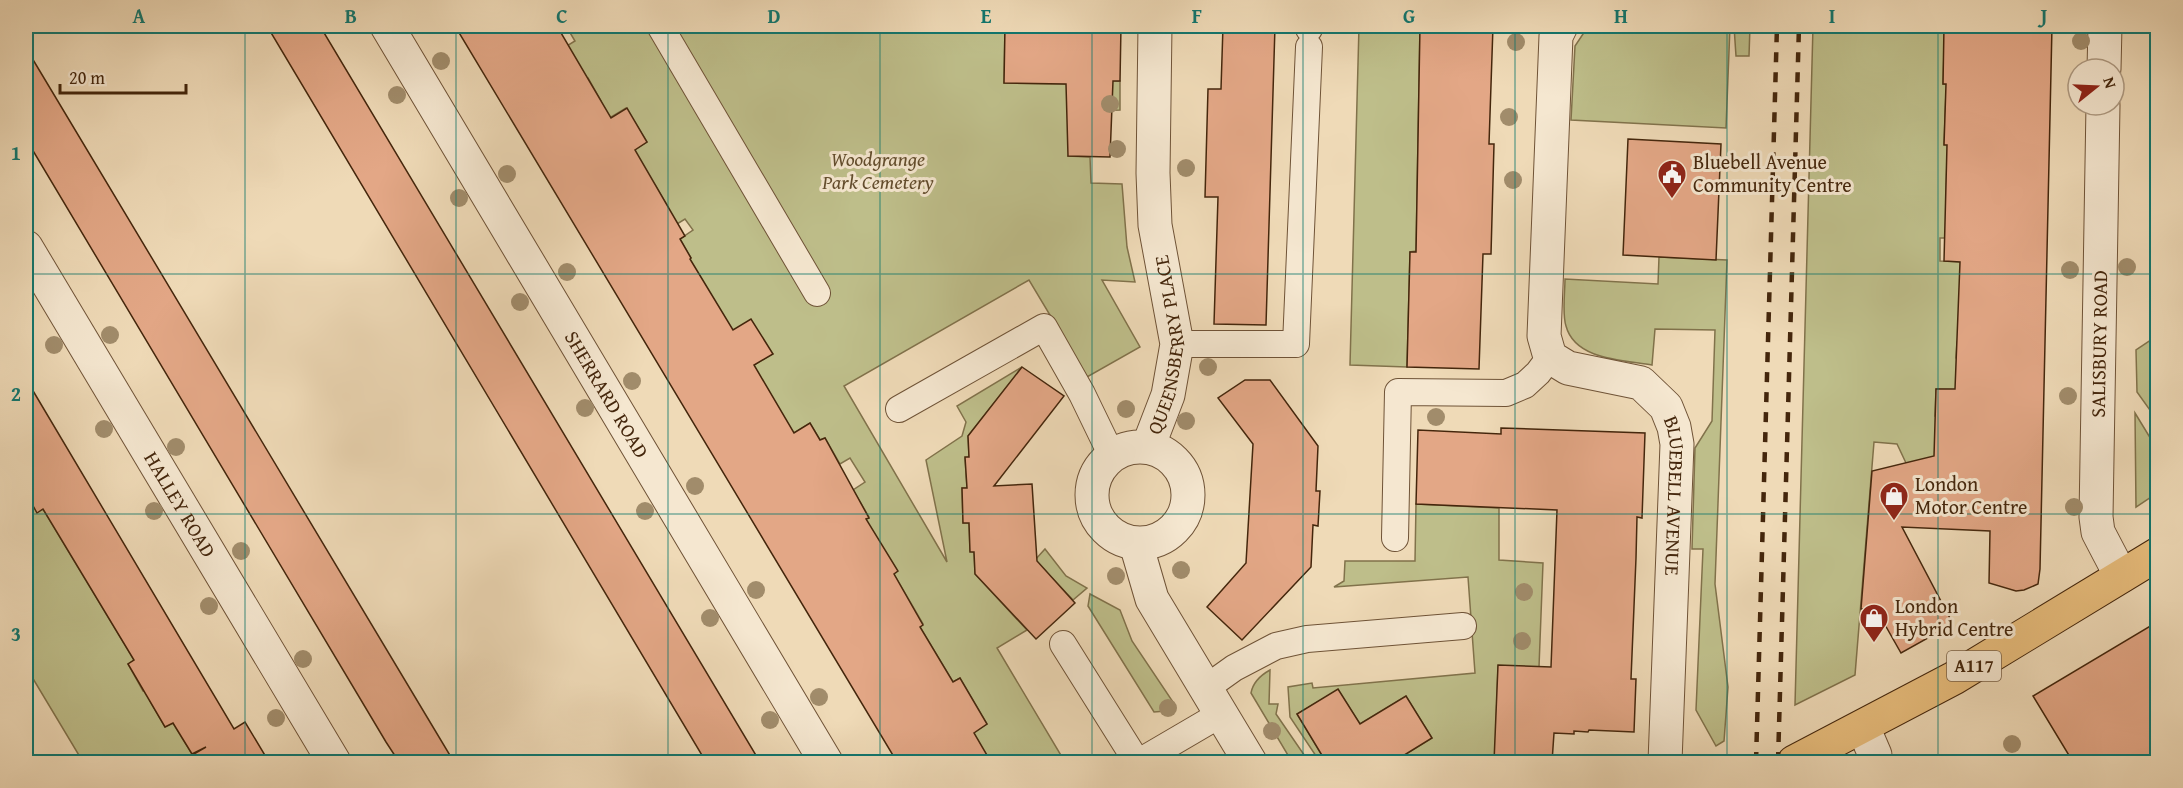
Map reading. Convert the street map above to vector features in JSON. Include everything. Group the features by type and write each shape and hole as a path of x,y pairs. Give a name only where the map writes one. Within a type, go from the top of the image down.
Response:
{"main road":[{"name":"A117","path":"1794,762 1954,678 2157,554"}],"street":[{"name":"SHERRARD ROAD","path":"387,26 826,762"},
{"name":"QUEENSBERRY PLACE","path":"1148,447 1168,395 1177,344 1155,225 1153,173 1155,26"},
{"path":"1550,357 1544,336 1546,274 1556,36 1561,26"},
{"path":"2104,57 2105,26"},
{"name":"SALISBURY ROAD","path":"2103,117 2096,517 2098,532 2121,576"},
{"name":"HALLEY ROAD","path":"26,247 334,762"},
{"name":"BLUEBELL AVENUE","path":"1550,357 1568,368 1641,383 1666,407 1674,427 1677,444 1665,762"},
{"name":"QUEENSBERRY PLACE","path":"1112,456 1129,448 1148,447 1168,455 1183,470 1189,491 1186,512 1175,530 1157,541 1136,544"},
{"path":"1112,456 1099,470 1092,488 1094,508 1102,525 1117,538 1136,544 1152,599 1250,762"},
{"path":"1857,730 1875,755 1874,762"}],"lane":[{"path":"660,26 816,293"},
{"path":"1177,344 1296,344 1309,34"},
{"path":"899,409 1044,327 1082,394 1112,456"},
{"path":"1395,538 1398,392 1506,393 1525,385 1550,357"},
{"path":"1063,644 1138,762 1213,701 1234,668 1276,646 1307,639 1463,626"}],"green space":[{"name":"Woodgrange Park Cemetery","path":"566,26 1005,26 1004,83 1065,84 1065,79 1120,81 1120,110 1088,111 1068,156 1090,157 1091,183 1122,184 1127,247 1135,282 1102,280 1140,347 1087,377 1029,280 844,386 947,562 926,460 962,436 966,422 957,406 1022,367 968,436 969,457 965,458 967,488 962,488 963,523 969,523 970,551 974,552 975,574 1027,630 997,648 1065,762 991,762 984,751 964,762 947,762 941,752 987,724 960,678 953,682 920,627 923,624 863,521 869,517 853,490 865,482 850,458 840,464 825,438 820,440 810,423 763,452 723,384 772,354 702,349 660,277 691,258 680,239 693,230 685,219 641,246 668,207 655,185 598,172 647,142 626,108 578,137 601,101 588,78 534,66 575,41"},
{"path":"1359,26 1420,26 1416,251 1410,252 1407,367 1350,365"},
{"path":"1591,26 1730,26 1726,128 1571,120 1575,46"},
{"path":"1734,26 1750,26 1749,56 1736,56"},
{"path":"1813,26 2001,26 2001,37 1944,52 1943,84 2000,86 1946,92 1944,144 1999,146 1998,159 1947,158 1946,200 1997,202 1962,238 1940,238 1940,261 1977,262 1994,343 1957,342 1956,358 1993,391 1936,389 1935,416 1992,456 1906,463 1897,444 1874,442 1855,675 1795,705"},
{"path":"1659,257 1727,260 1715,584 1728,687 1724,741 1716,746 1696,710 1703,549 1692,549 1695,448 1712,421 1715,330 1655,329 1652,365 1614,359 1590,352 1579,346 1571,337 1565,321 1565,279 1658,284"},
{"path":"2157,336 2157,346 2152,349 2157,358 2157,420 2137,392 2136,350"},
{"path":"2135,413 2157,449 2157,493 2136,507"},
{"path":"26,493 37,512 43,509 134,660 128,664 143,691 150,687 150,701 165,727 173,723 192,754 179,762 83,762 26,667"},
{"path":"1416,504 1499,508 1499,560 1543,563 1539,667 1498,666 1495,758 1477,758 1476,762 1393,762 1432,738 1406,696 1360,724 1338,690 1297,714 1326,762 1320,762 1290,717 1288,687 1312,683 1313,688 1475,673 1468,577 1334,587 1344,581 1345,561 1415,561"},
{"path":"1045,549 1066,576 1087,588 1073,600 1035,560"},
{"path":"1090,594 1120,610 1132,641 1175,705 1166,711 1154,712 1088,606"},
{"path":"1270,670 1269,704 1278,704 1276,714 1309,762 1292,762 1251,693 1258,679"}],"building":[{"path":"267,26 320,26 760,762 706,762"},
{"path":"455,26 557,26 611,118 627,108 647,142 635,150 685,236 680,239 690,259 733,330 751,319 773,354 754,365 794,433 810,423 820,440 825,438 869,518 866,519 898,571 894,574 923,625 920,627 953,682 960,678 987,724 974,733 991,762 897,762"},
{"path":"1005,26 1121,26 1120,81 1113,81 1110,157 1068,156 1066,84 1004,83"},
{"path":"1223,26 1275,26 1266,325 1214,324 1218,197 1205,197 1208,89 1221,89"},
{"path":"1420,26 1493,26 1489,144 1494,144 1491,254 1483,254 1479,369 1407,367 1410,252 1416,252"},
{"path":"1944,26 2052,26 2040,569 2038,584 2024,590 2016,591 1989,583 1990,531 1902,527 1953,624 1901,653 1876,609 1861,609 1872,471 1934,456 1936,389 1955,389 1960,262 1944,261 1947,145 1944,145 1946,84 1943,84"},
{"path":"26,48 454,762 399,762 386,742 26,139"},
{"name":"Bluebell Avenue Community Centre","path":"1628,139 1721,144 1716,260 1623,255"},
{"path":"1022,367 1064,396 994,486 1032,484 1037,561 1075,603 1036,639 975,574 974,552 970,552 969,523 963,523 962,488 967,488 965,457 969,457 968,436"},
{"path":"26,379 234,729 245,722 269,762 180,762 206,747 192,754 173,723 165,727 128,664 134,660 43,509 37,513 26,493"},
{"path":"1245,380 1270,380 1318,446 1316,491 1320,491 1318,526 1313,525 1311,567 1242,640 1207,607 1246,563 1253,444 1218,398"},
{"path":"1501,428 1645,433 1642,518 1637,517 1631,679 1636,679 1634,732 1589,730 1588,732 1574,731 1574,734 1554,733 1552,762 1494,762 1498,665 1551,667 1557,510 1416,504 1418,430 1501,434"},
{"path":"2157,622 2157,762 2073,762 2033,696"},
{"path":"1338,689 1360,724 1406,696 1432,738 1393,762 1326,762 1297,714"}],"railway":[{"path":"1756,762 1777,26"},
{"path":"1778,762 1799,26"}],"place":[{"name":"Bluebell Avenue Community Centre","path":"1672,200"},
{"name":"London Motor Centre","path":"1894,522"},
{"name":"London Hybrid Centre","path":"1874,644"}]}
